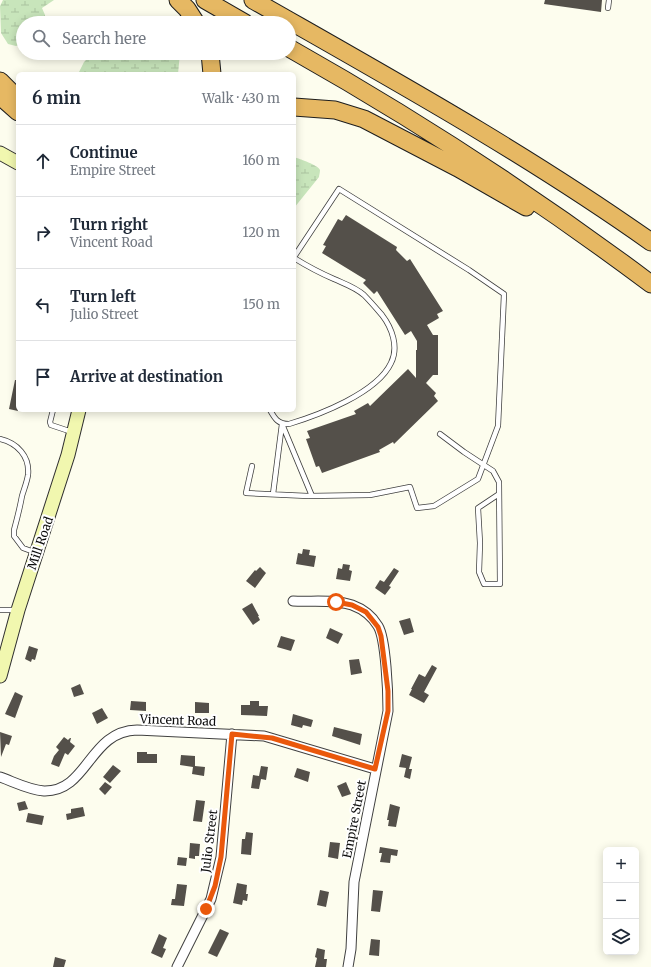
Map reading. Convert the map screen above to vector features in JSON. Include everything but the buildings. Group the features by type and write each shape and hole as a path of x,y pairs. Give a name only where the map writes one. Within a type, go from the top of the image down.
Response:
{"highway":[{"path":"178,0 192,16"},
{"path":"205,0 233,16"},
{"path":"254,0 282,16"},
{"path":"296,24 465,121 572,188 651,242"},
{"path":"296,52 406,116 505,180 651,284"},
{"path":"211,60 212,72"},
{"path":"0,81 16,97"},
{"path":"0,96 16,110"},
{"path":"296,107 335,110 364,119 458,168 555,224 602,248"}],"main road":[{"path":"0,153 16,162"},
{"name":"Mill Road","path":"0,676 18,610 53,506 79,412"}],"street":[{"name":"Empire Street","path":"293,601 336,602 352,605 366,612 378,627 381,636 388,691 388,711 375,769 354,882 348,967"},
{"name":"Vincent Road","path":"0,777 42,791 59,788 69,783 77,776 105,742 117,734 136,730 232,734 272,738 375,769"},
{"name":"Julio Street","path":"177,967 211,899 218,871 221,857 232,734"}],"lane":[{"path":"608,8 609,0"},
{"path":"252,466 246,493 312,496 370,494 410,487 417,508 434,506 478,479 498,426 504,294 469,270 339,189 296,254"},
{"path":"282,424 295,422 331,410 366,389 381,377 392,363 394,351 394,336 386,322 364,295 352,287 333,279 296,258"},
{"path":"52,412 50,422 51,425 74,432"},
{"path":"271,412 276,420 282,424 312,496"},
{"path":"273,494 282,424"},
{"path":"440,434 492,471 499,482 500,584 484,584 479,572 480,543 478,508 499,494"},
{"path":"0,439 10,442 17,447 23,454 27,464 28,475 14,530 14,536 23,548 36,553"},
{"path":"0,610 18,610"}],"green space":[{"path":"3,0 54,0 42,8 45,16 16,16 16,46 8,44 1,33 0,6"},
{"path":"86,60 179,60 178,72 79,72"},
{"path":"296,158 319,168 319,177 296,206"}],"route":[{"path":"206,909 215,886 221,857 232,734 264,736 375,769 388,711 388,691 381,636 373,618 366,612 352,605 336,602"}]}
